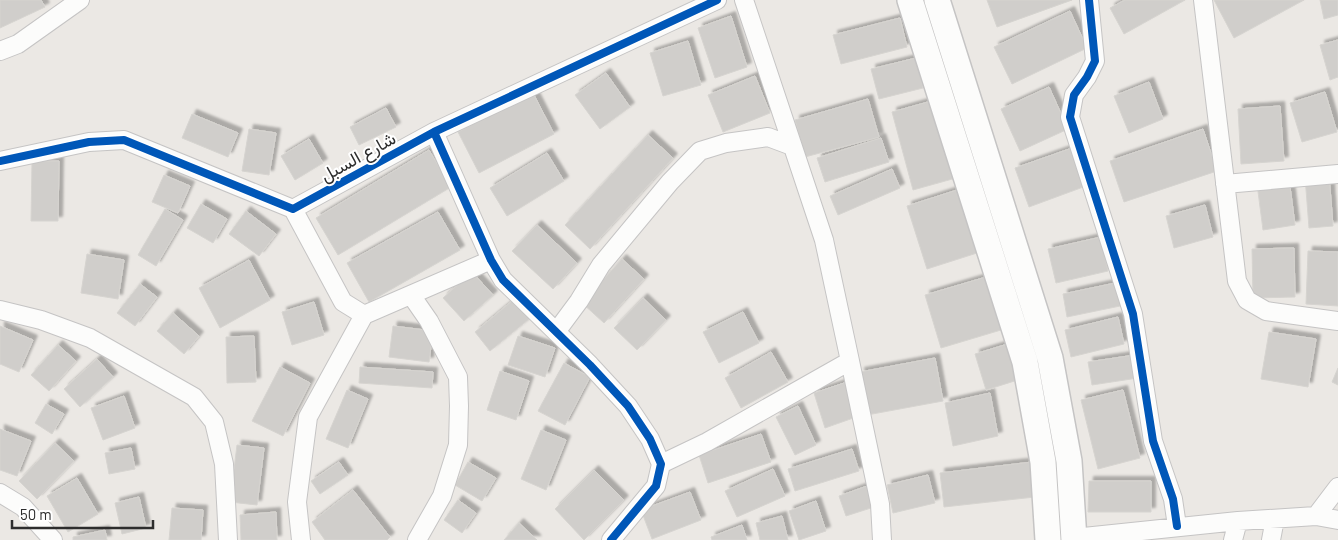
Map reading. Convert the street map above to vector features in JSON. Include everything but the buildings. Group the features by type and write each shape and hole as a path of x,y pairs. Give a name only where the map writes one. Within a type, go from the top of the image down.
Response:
{"main road":[{"path":"910,0 1025,362 1043,462 1048,540"},
{"path":"937,0 1050,358 1069,460 1074,539"}],"street":[{"path":"0,51 18,44 80,0"},
{"name":"شارع السبل","path":"293,209 434,132 716,0"},
{"path":"744,0 824,240 880,504 882,540"},
{"path":"1089,0 1095,61 1087,77 1074,95 1070,117 1133,314 1153,441 1173,499 1177,526"},
{"path":"1203,0 1237,281 1247,300 1266,311 1338,321"},
{"path":"434,132 491,260 503,280 628,406 650,439 661,464 656,486 611,540"},
{"path":"556,332 601,265 670,182 700,151 726,143 768,137 792,146"},
{"path":"0,162 89,142 124,140 293,209 343,302 364,315"},
{"path":"1225,184 1338,174"},
{"path":"301,540 297,502 308,417 364,315 491,260"},
{"path":"411,294 458,377 459,406 458,446 442,496 416,540"},
{"path":"0,310 41,320 90,338 194,397 214,422 220,447 224,464 228,540"},
{"path":"661,464 707,442 850,361"},
{"path":"1316,516 1338,487"},
{"path":"0,493 23,507 53,540"},
{"path":"1074,539 1177,526 1238,521 1316,516 1338,520"},
{"path":"1271,540 1275,519"},
{"path":"1234,540 1238,521"}],"cycle path":[{"path":"0,161 89,142 124,140 293,209 434,132 717,0"},
{"path":"1089,0 1095,61 1087,77 1074,95 1070,117 1133,314 1153,441 1173,499 1177,526"},
{"path":"434,132 491,260 503,280 590,365 628,406 650,439 661,464 656,486 611,540"}]}
